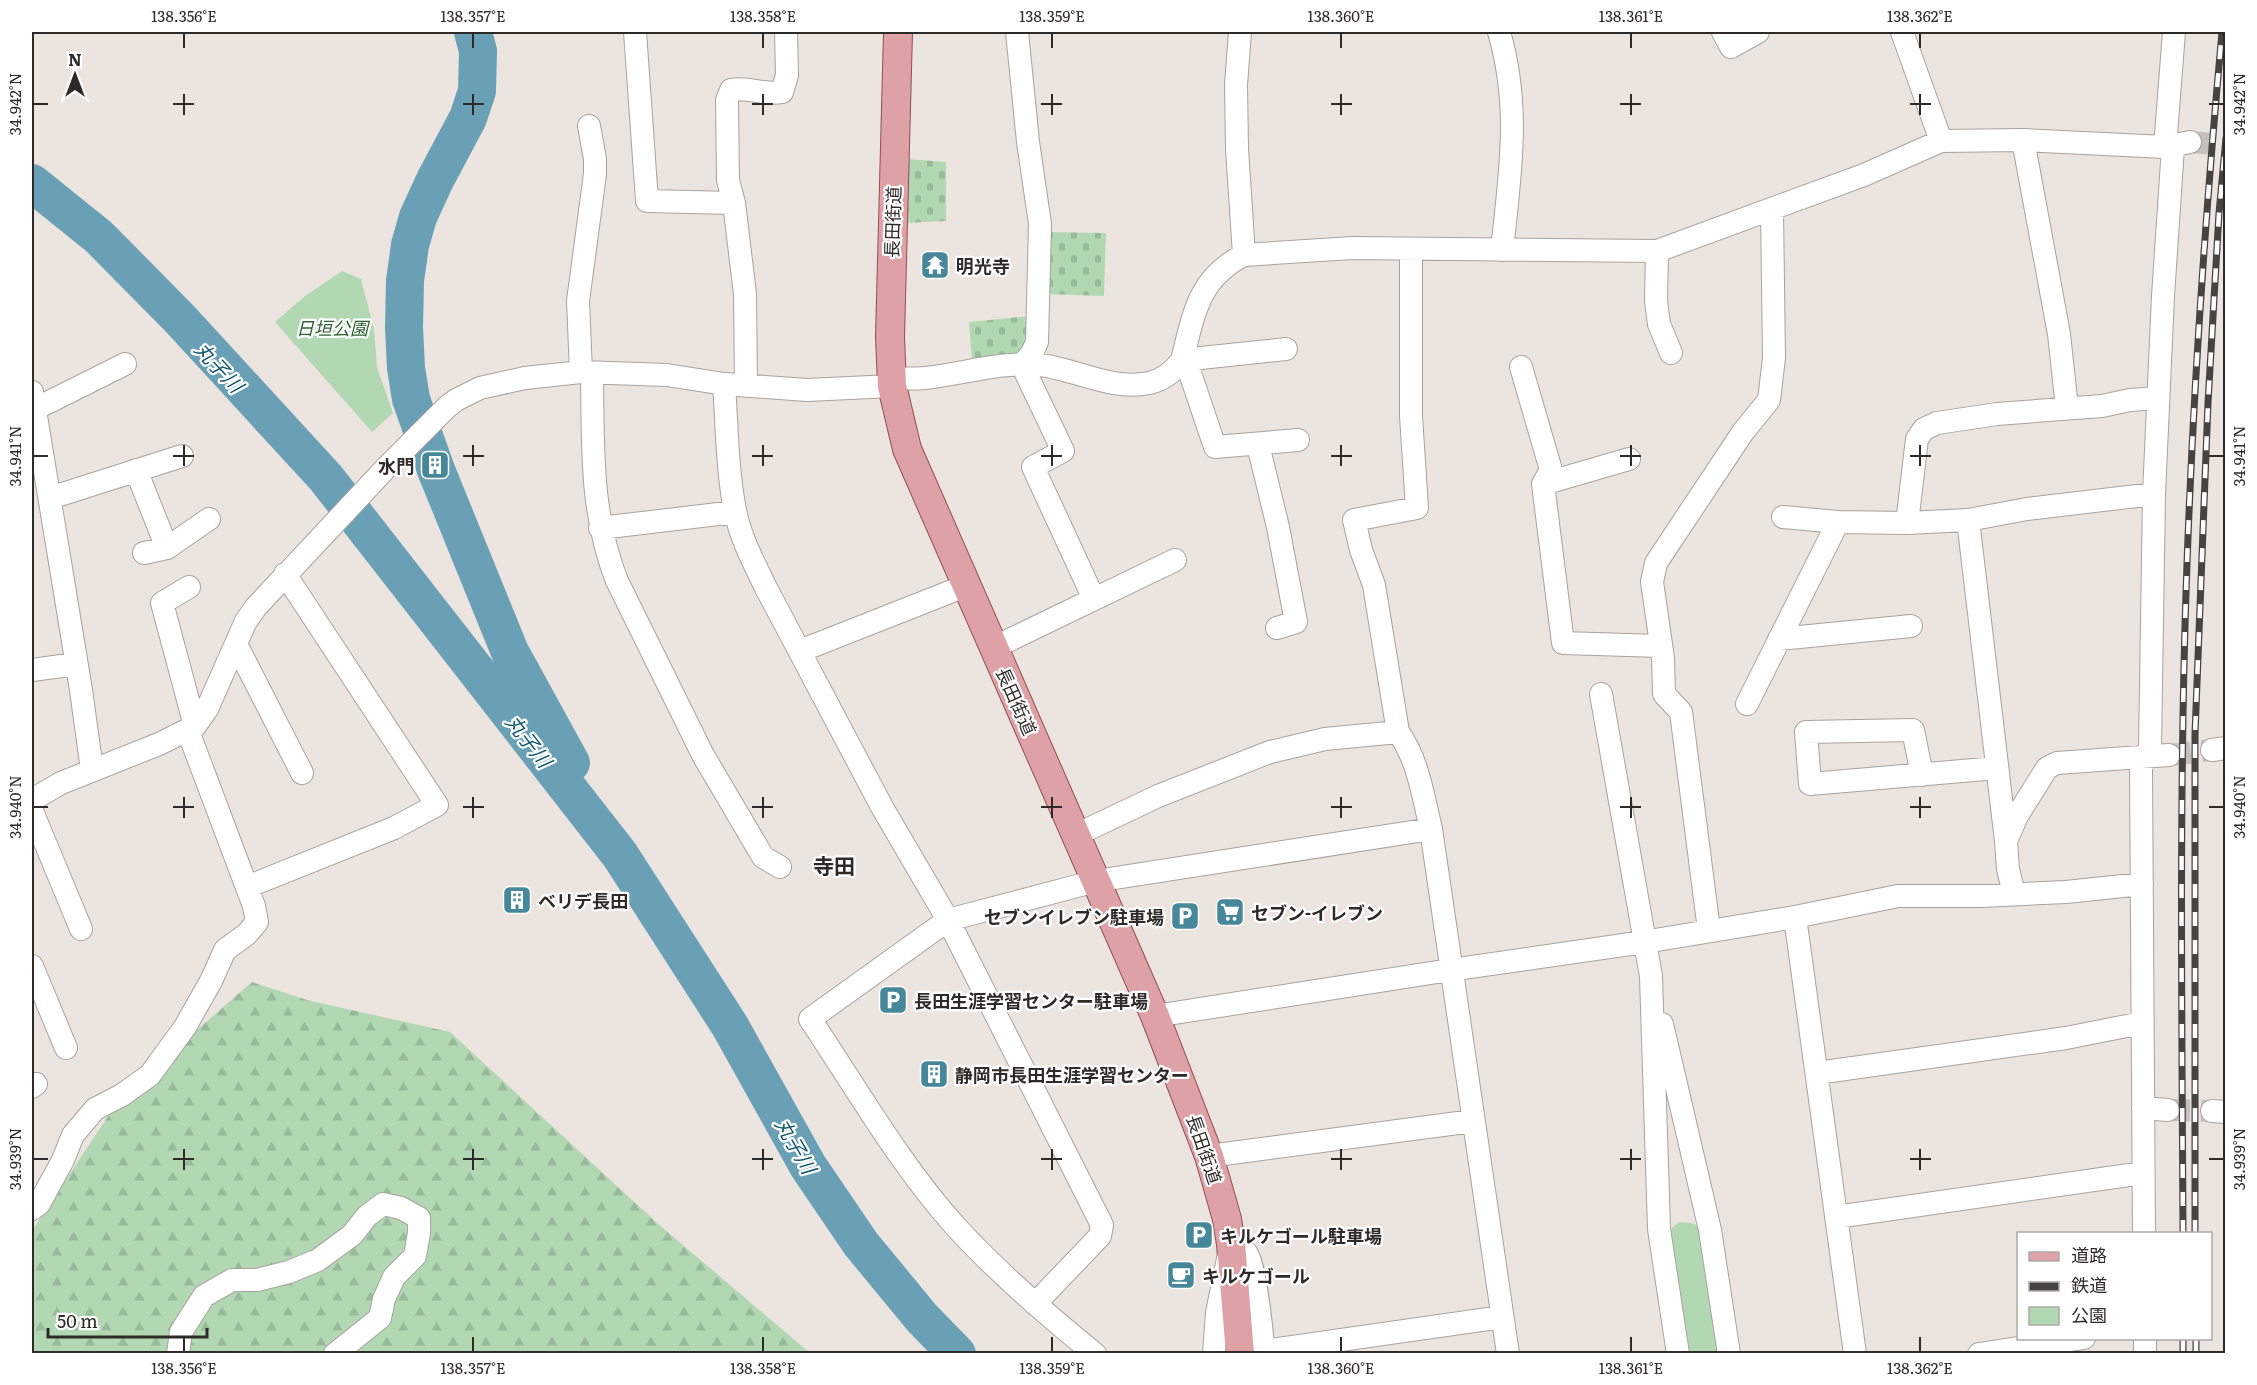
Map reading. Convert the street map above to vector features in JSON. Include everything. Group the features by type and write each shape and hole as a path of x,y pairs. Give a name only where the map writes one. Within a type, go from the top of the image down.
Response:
{"main road":[{"name":"長田街道","path":"898,32 891,258 892,382 907,449 1155,1016 1209,1156 1227,1220 1256,1352"}],"street":[{"path":"635,32 647,201 734,203"},
{"path":"786,32 787,75 782,92 769,95 742,88 731,90 727,99 728,180 734,203 745,294 735,385 730,473 735,512 750,554 882,807 948,920 1102,1226 1100,1236 1035,1304"},
{"path":"1017,32 1030,161 1040,224 1037,342 1032,353 1022,365"},
{"path":"1240,32 1236,85 1237,149 1244,255"},
{"path":"1499,32 1506,59 1513,110 1513,144 1502,250"},
{"path":"1723,32 1731,47 1758,32"},
{"path":"1902,32 1941,141"},
{"path":"2144,1232 2143,758 2150,749 2154,494 2158,398 2176,145 2174,32"},
{"path":"589,126 595,159 595,174 578,301 586,372 594,485 607,558 703,755 762,857 780,867"},
{"path":"2024,140 2059,334 2067,408"},
{"path":"32,800 61,783 192,729 207,709 251,614 285,574 405,448 456,400 480,388 525,378 586,372 667,375 735,385 807,390 892,382 991,367 1022,365 1040,365 1127,385 1149,383 1165,376 1181,361 1200,300 1211,278 1228,262 1244,255 1339,248 1657,251 1864,175 1941,141 2024,140 2176,145"},
{"path":"1709,930 1681,712 1664,694 1663,658 1652,582 1656,563 1743,432 1769,400 1774,358 1772,209"},
{"path":"1411,249 1411,416 1417,508 1354,520 1361,550 1374,585 1398,732 1407,743 1431,829 1508,1353"},
{"path":"1657,251 1656,301 1659,324 1671,353"},
{"path":"1181,361 1286,350"},
{"path":"1181,361 1190,373 1215,447 1298,440"},
{"path":"92,770 33,400 125,364"},
{"path":"1022,365 1063,451 1033,466 1094,599"},
{"path":"1521,367 1551,470 1543,484 1563,643 1660,646"},
{"path":"1907,524 1917,439 1924,429 1937,423 1997,414 2102,406 2130,400 2158,398"},
{"path":"1258,445 1278,527 1296,622 1277,628"},
{"path":"50,498 182,456"},
{"path":"1543,484 1629,459"},
{"path":"135,470 167,548"},
{"path":"1783,518 1907,524 1968,520 2027,509 2154,494"},
{"path":"600,528 735,512"},
{"path":"144,553 167,548 209,519"},
{"path":"1968,520 2008,869 2014,894"},
{"path":"1747,704 1838,522"},
{"path":"993,648 1175,560"},
{"path":"247,887 394,828 436,805 285,574"},
{"path":"800,651 965,586"},
{"path":"32,1209 39,1204 63,1160 73,1135 95,1109 122,1095 150,1075 185,1027 211,981 225,950 247,934 257,922 255,906 192,729 162,603 189,587"},
{"path":"1779,639 1911,626"},
{"path":"236,644 302,773"},
{"path":"32,670 76,664"},
{"path":"1601,694 1644,942 1710,1230 1729,1353"},
{"path":"1922,775 1913,730 1806,732 1809,784 1922,775 1997,768"},
{"path":"1076,835 1158,796 1270,752 1325,739 1398,732"},
{"path":"2006,841 2017,816 2047,768 2057,763 2169,755"},
{"path":"32,811 81,929"},
{"path":"1095,1353 1035,1304 956,1228 909,1168 810,1019 948,920 1096,881 1431,829"},
{"path":"1155,1016 1644,942 1795,917 1898,896 1981,896 2066,892 2142,884"},
{"path":"1795,917 1855,1353"},
{"path":"32,966 66,1048"},
{"path":"1651,976 1659,1229 1678,1353"},
{"path":"1817,1072 2054,1040 2142,1023"},
{"path":"2143,1108 2168,1110"},
{"path":"1209,1156 1473,1121"},
{"path":"1836,1217 2143,1173"},
{"path":"178,1353 181,1332 204,1296 232,1280 257,1280 289,1272 318,1260 352,1235 367,1216 383,1204 401,1208 419,1218 415,1256 394,1277 384,1299 380,1318 335,1353"},
{"path":"1214,1353 1217,1313 1231,1244"},
{"path":"1256,1352 1502,1317"},
{"path":"1978,1353 2070,1340"}],"green space":[{"path":"907,159 946,162 946,221 906,223"},
{"path":"1044,232 1106,233 1104,296 1045,294"},
{"name":"日垣公園","path":"342,271 361,279 374,329 377,367 393,413 372,432 275,322 305,296"},
{"path":"1032,316 1023,356 972,361 969,322"},
{"path":"252,982 307,1000 450,1032 657,1223 810,1353 32,1354 32,1231 122,1095"},
{"path":"1679,1222 1699,1226 1722,1353 1686,1353 1668,1240 1672,1228"}],"waterway":[{"path":"473,32 478,51 477,91 468,118 418,217 410,245 405,281 406,368 411,399 436,470 510,652 571,763"},
{"name":"丸子川","path":"32,183 99,237 180,319 326,478 620,855 730,1026 808,1166 861,1244 922,1318 957,1354"}],"tunnel":[{"path":"2190,142 2226,145"},
{"path":"2169,755 2212,750"},
{"path":"2168,1110 2212,1111"}],"railway":[{"path":"2183,1232 2182,833 2186,593 2200,312 2222,32"},
{"path":"2195,1232 2195,734 2208,403 2219,213 2226,138"},
{"path":"2183,1340 2183,1354"},
{"path":"2196,1340 2196,1354"}],"place":[{"name":"明光寺","path":"935,265"},
{"name":"水門","path":"435,465"},
{"name":"ベリデ長田","path":"517,900"},
{"name":"セブン-イレブン","path":"1230,912"},
{"name":"セブンイレブン駐車場","path":"1185,916"},
{"name":"長田生涯学習センター駐車場","path":"893,1000"},
{"name":"静岡市長田生涯学習センター","path":"934,1074"},
{"name":"キルケゴール駐車場","path":"1199,1235"},
{"name":"キルケゴール","path":"1181,1275"}],"district":[{"name":"寺田","path":"834,864"}]}
